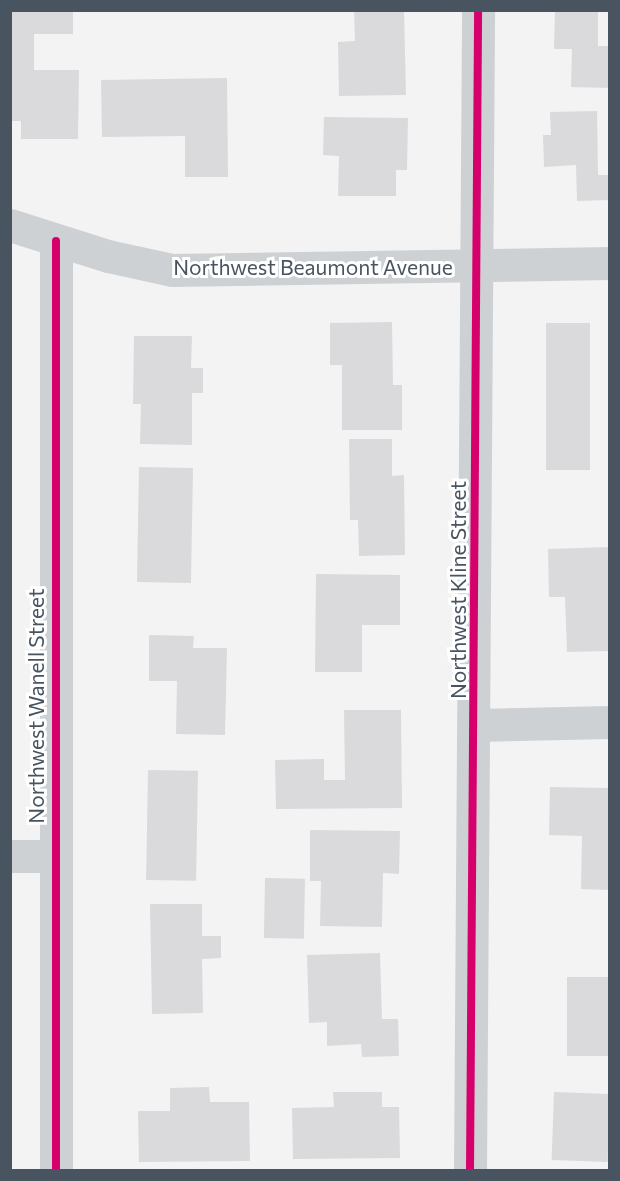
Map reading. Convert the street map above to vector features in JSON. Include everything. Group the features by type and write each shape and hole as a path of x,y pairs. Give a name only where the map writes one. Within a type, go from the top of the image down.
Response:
{"street":[{"name":"Northwest Kline Street","path":"470,1170 475,725 478,10"},
{"name":"Northwest Beaumont Avenue","path":"10,225 56,241 172,270 609,263"},
{"name":"Northwest Wanell Street","path":"56,241 53,856 56,1170"},
{"path":"475,725 609,722"},
{"path":"10,856 53,856"}],"building":[{"path":"10,10 73,10 73,34 34,34 34,70 79,70 78,139 21,139 21,121 10,121"},
{"path":"354,10 404,10 406,95 339,96 338,42 355,41"},
{"path":"555,10 598,10 598,46 610,46 610,88 571,87 572,49 554,49"},
{"path":"227,78 228,177 185,177 185,136 102,137 101,80"},
{"path":"597,111 598,175 610,175 610,200 577,201 576,165 544,167 543,135 551,135 550,112"},
{"path":"324,117 408,118 407,170 396,170 396,196 338,196 339,156 323,155"},
{"path":"392,322 393,385 402,385 402,430 342,430 342,365 330,365 330,323"},
{"path":"546,323 590,323 590,470 546,470"},
{"path":"134,336 192,336 191,368 203,368 203,393 192,393 192,445 140,444 141,404 133,404"},
{"path":"349,439 392,439 392,476 404,475 405,555 359,556 358,520 350,520"},
{"path":"139,467 193,468 191,583 137,582"},
{"path":"610,547 610,651 567,652 565,597 549,597 548,549"},
{"path":"316,574 400,575 400,625 362,625 362,672 315,672"},
{"path":"149,635 194,636 193,648 227,648 225,735 176,734 177,681 149,681"},
{"path":"344,710 401,710 402,808 276,809 275,760 324,759 324,780 345,780"},
{"path":"148,770 198,771 196,881 146,880"},
{"path":"550,787 610,788 610,890 581,889 582,836 549,835"},
{"path":"310,830 400,831 399,874 383,873 382,927 320,926 321,881 310,881"},
{"path":"265,878 305,879 304,939 264,938"},
{"path":"150,904 202,904 202,936 221,936 221,958 202,959 203,1013 152,1014"},
{"path":"380,953 382,1019 398,1019 399,1056 362,1057 361,1044 327,1046 327,1022 309,1023 307,955"},
{"path":"567,977 610,977 610,1056 567,1056"},
{"path":"209,1087 210,1102 249,1102 250,1161 139,1162 138,1111 170,1111 170,1088"},
{"path":"333,1092 382,1092 382,1107 399,1107 400,1158 293,1159 292,1108 334,1107"},
{"path":"554,1092 610,1094 608,1162 552,1160"}],"cycle path":[{"path":"470,1170 478,10"},
{"path":"56,241 56,1170"}]}
